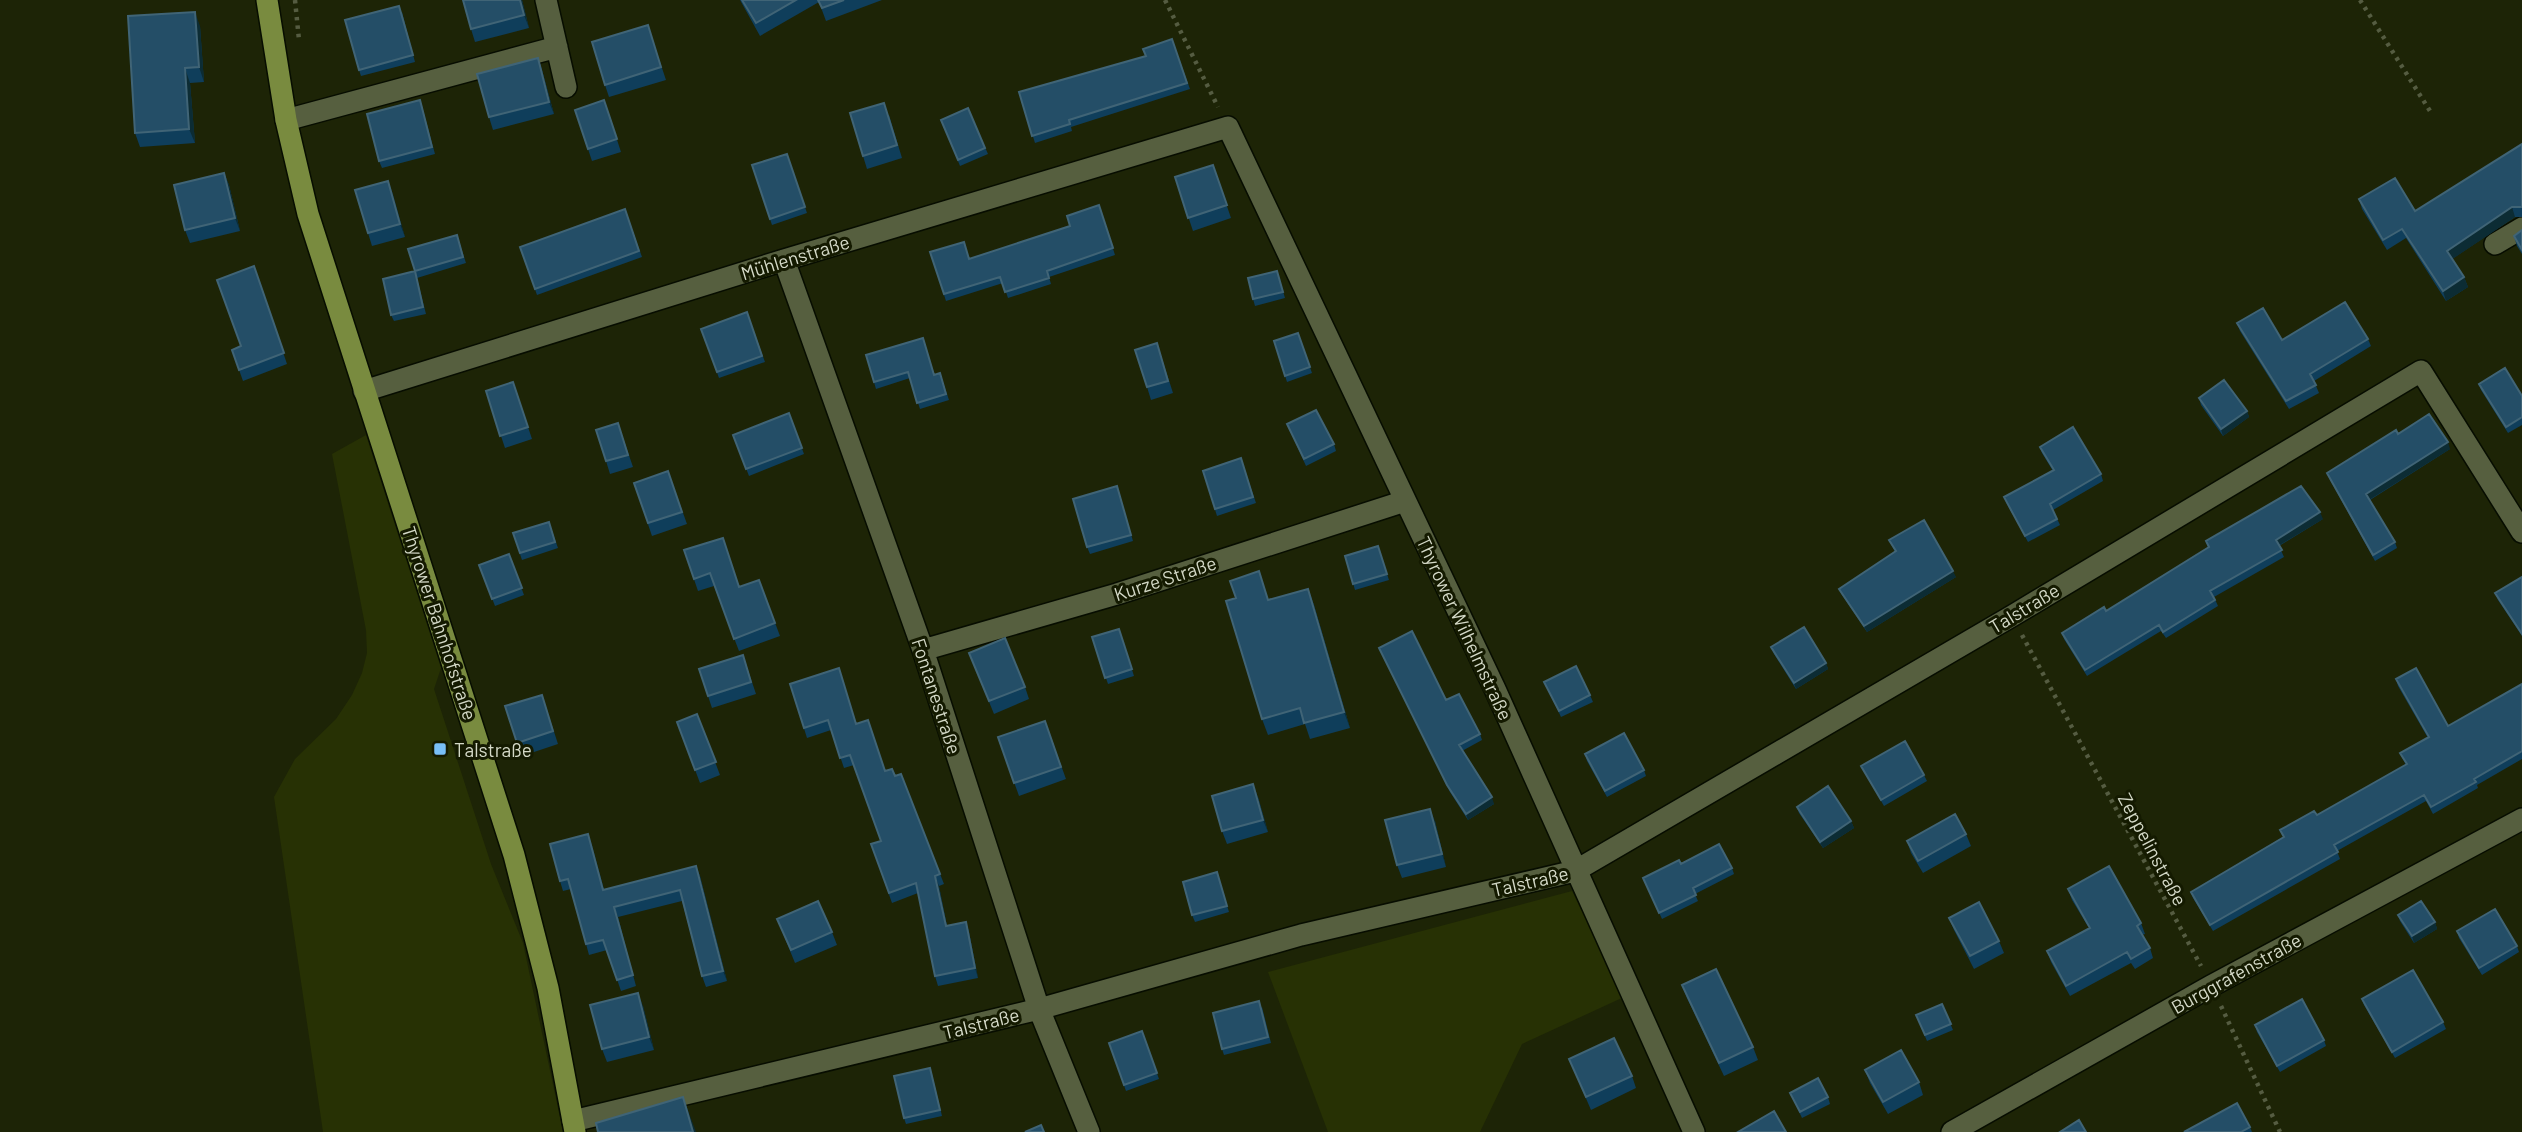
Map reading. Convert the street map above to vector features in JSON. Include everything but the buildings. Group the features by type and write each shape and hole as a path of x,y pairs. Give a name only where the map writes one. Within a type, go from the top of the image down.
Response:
{"main road":[{"name":"Thyrower Bahnhofstraße","path":"267,0 286,120 308,214 514,855 548,988 574,1127"}],"street":[{"path":"546,0 566,88"},
{"path":"286,120 556,47"},
{"name":"Mühlenstraße","path":"364,391 783,260 1228,127"},
{"name":"Thyrower Wilhelmstraße","path":"1228,127 1495,689 1694,1132"},
{"path":"2495,244 2522,228"},
{"name":"Fontanestraße","path":"783,260 923,650 1039,1009 1089,1132"},
{"name":"Talstraße","path":"574,1127 1039,1009 1301,935 1575,871 2012,616 2421,372 2522,532"},
{"name":"Kurze Straße","path":"923,650 1117,594 1405,500"},
{"name":"Burggrafenstraße","path":"1952,1132 2211,986 2522,820"}],"path":[{"path":"295,0 300,48"},
{"path":"1165,0 1228,127"},
{"path":"2360,0 2431,111"},
{"name":"Zeppelinstraße","path":"2012,616 2211,986 2280,1132"}],"green space":[{"path":"366,435 441,668 434,689 491,864 523,943 563,1132 323,1132 274,797 295,759 336,719 352,695 362,673 367,653 366,630 332,454"},
{"path":"1572,891 1624,997 1522,1044 1480,1132 1328,1132 1268,972"}],"place":[{"name":"Talstraße","path":"440,749"}]}
